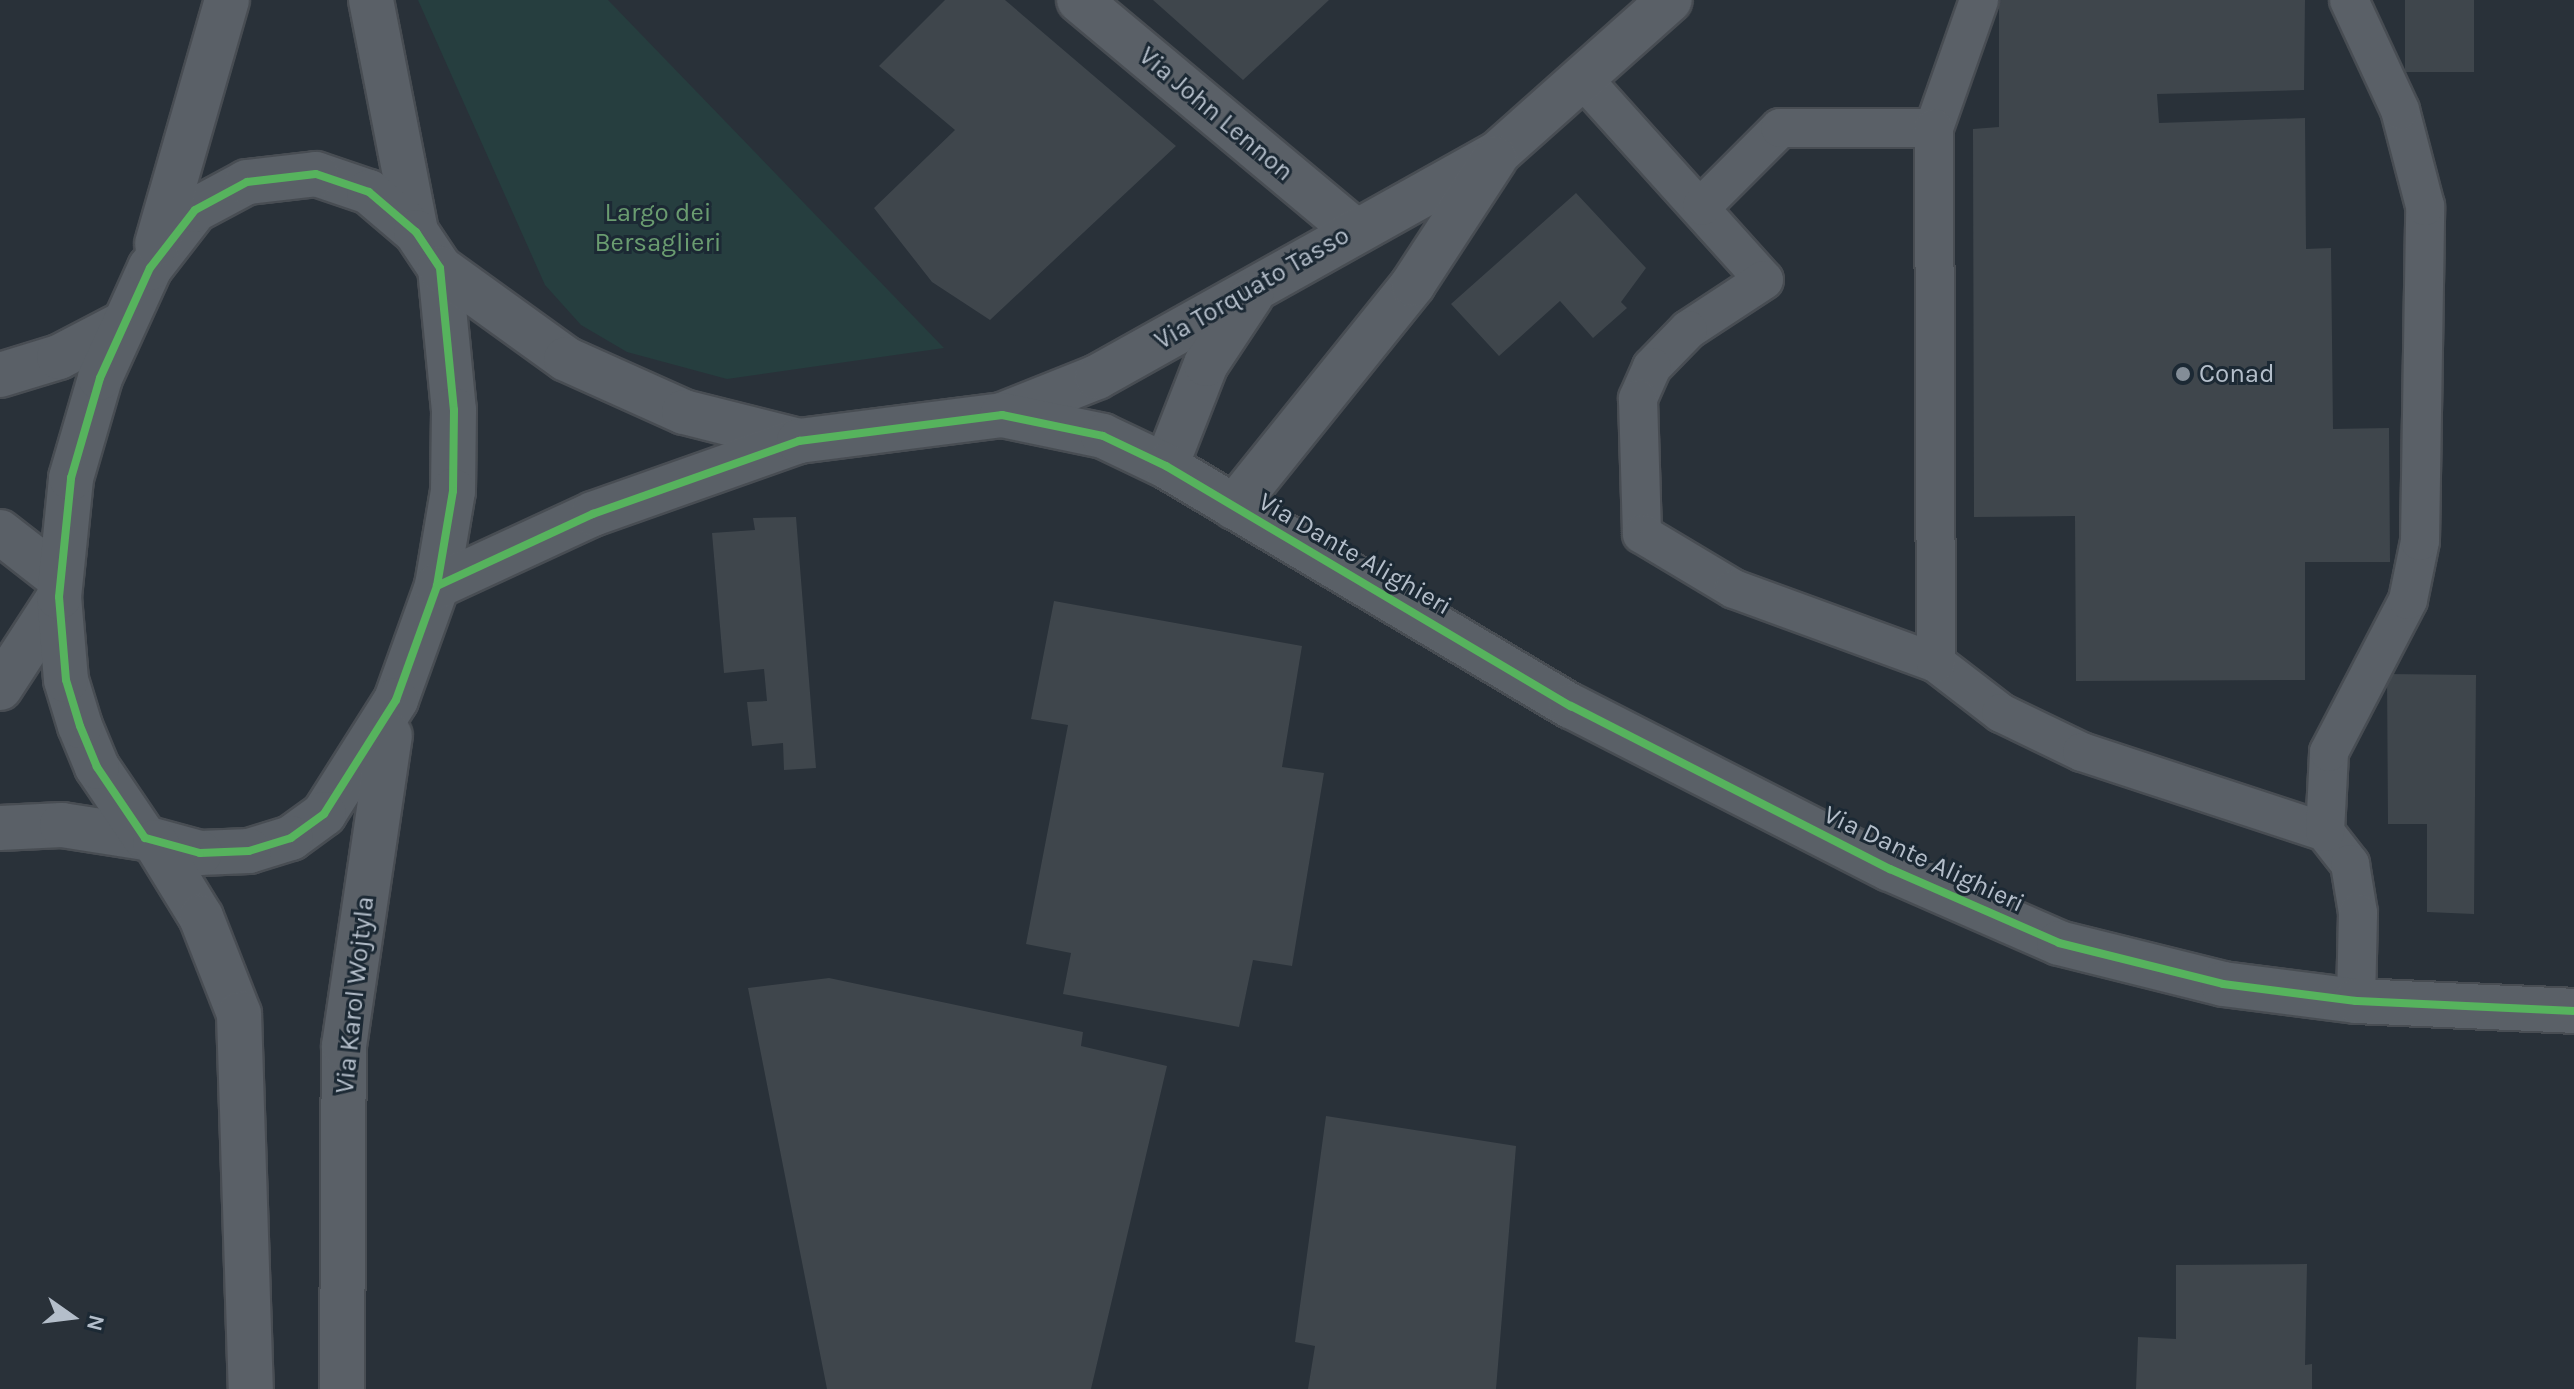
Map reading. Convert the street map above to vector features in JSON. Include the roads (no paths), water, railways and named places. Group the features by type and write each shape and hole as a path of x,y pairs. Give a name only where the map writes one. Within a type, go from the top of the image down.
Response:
{"street":[{"path":"227,0 150,268 124,323 80,441 59,587 66,680 97,767 201,917 239,1014 251,1389"},
{"path":"371,0 416,232"},
{"name":"Via John Lennon","path":"1079,0 1353,229"},
{"name":"Via Torquato Tasso","path":"1002,415 1097,377 1254,291 1353,229 1498,153 1670,0"},
{"name":"Via Torquato Tasso","path":"1234,507 1413,284 1498,153"},
{"path":"150,268 195,210 247,182 316,174 369,192 416,232 440,268 566,359 684,412 799,441"},
{"path":"0,828 62,825 150,840 200,853 249,851 291,838 352,780 396,700 437,586 453,491 454,410 440,268"},
{"path":"1166,466 1206,364 1254,291"},
{"path":"0,375 59,357 124,323"},
{"path":"437,586 593,514 799,441 1002,415 1103,436 1166,466 1234,507"},
{"name":"Via Dante Alighieri","path":"1234,507 1571,706 1984,913 2139,966 2356,1001 2574,1011"},
{"path":"0,532 59,587"},
{"path":"0,688 59,587"},
{"name":"Via Karol Wojtyla","path":"342,1389 344,1046 396,700"}],"lane":[{"path":"1936,663 1934,128 1979,0"},
{"path":"2325,832 2329,752 2408,600 2420,541 2425,206 2400,110 2349,0"},
{"path":"1583,79 1702,206 1764,280 1688,330 1652,367 1638,399 1642,534 1734,589 1936,663 2001,713 2151,775 2325,832 2350,864 2358,913 2356,1001"},
{"path":"1702,206 1780,128 1934,128"}],"place":[{"name":"Conad","path":"2183,374"}],"park label":[{"name":"Largo dei Bersaglieri","path":"658,228"}]}
